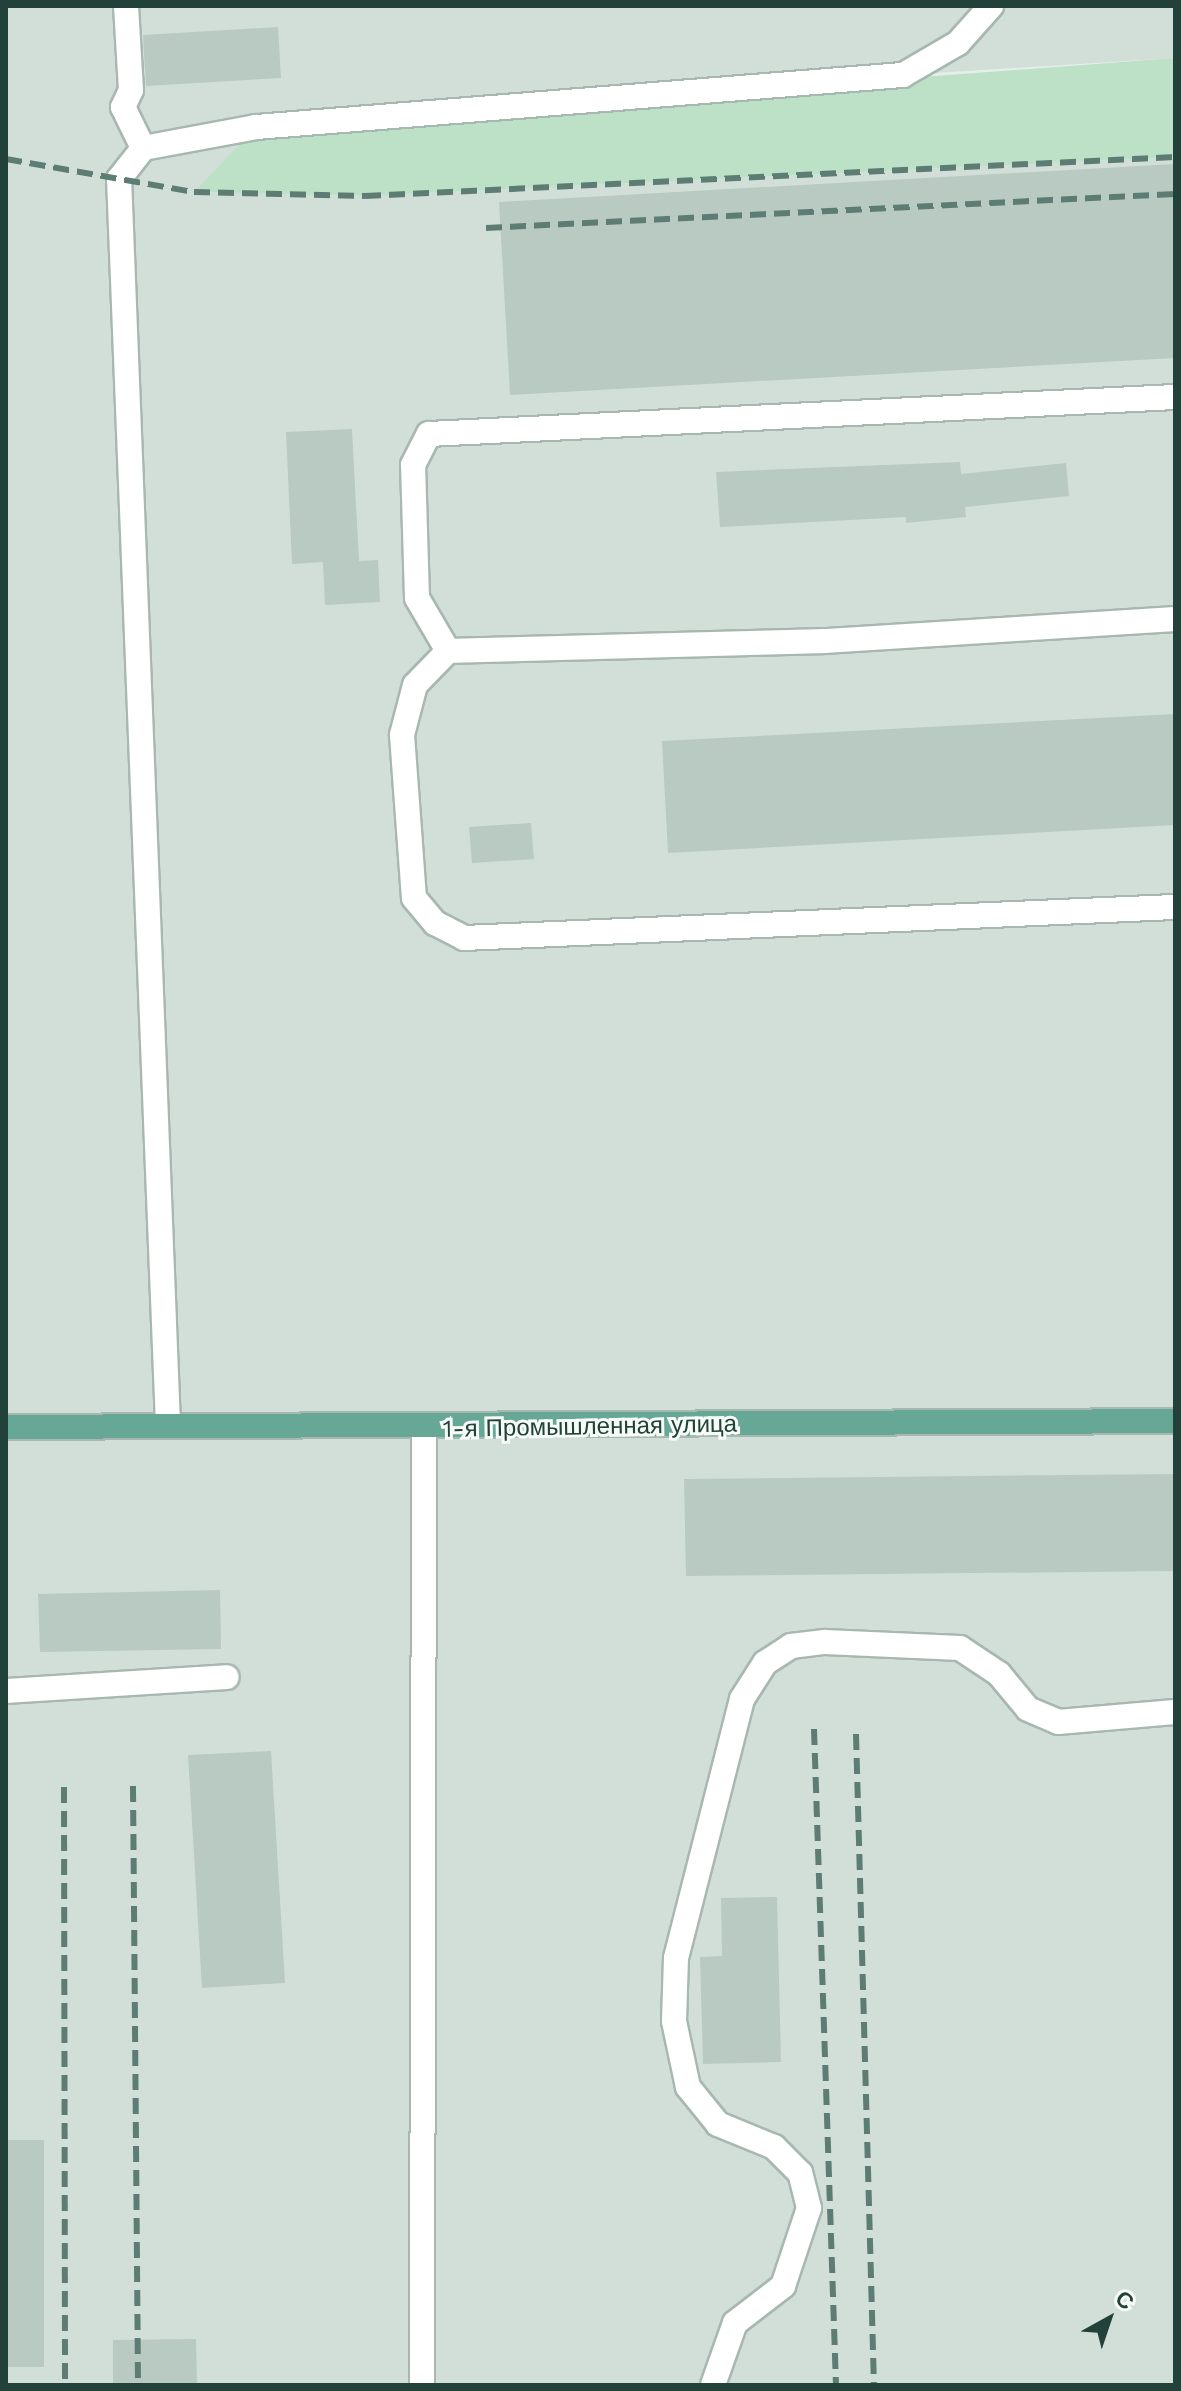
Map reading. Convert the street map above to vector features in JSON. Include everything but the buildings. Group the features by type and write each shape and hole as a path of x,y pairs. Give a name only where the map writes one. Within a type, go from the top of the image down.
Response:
{"main road":[{"name":"1-я Промышленная улица","path":"6,1427 168,1425 424,1429 1175,1421"}],"lane":[{"path":"126,6 131,90 123,107 143,148"},
{"path":"168,1425 119,179 143,148 256,127 903,75 958,43 991,6"},
{"path":"448,651 417,598 413,465 429,434 1175,397"},
{"path":"1175,619 824,641 448,651 415,685 402,735 414,898 435,923 464,938 1175,907"},
{"path":"422,2385 424,1429"},
{"path":"713,2385 735,2323 783,2286 809,2208 800,2173 774,2147 718,2124 688,2087 674,2021 679,1943 742,1699 765,1663 791,1646 825,1642 960,1648 999,1674 1028,1709 1058,1722 1175,1712"},
{"path":"6,1691 227,1677"}],"shaded area":[{"path":"6,6 1175,6 1175,58 903,75 195,192 365,196 1175,157 1175,2385 6,2385"}],"green space":[{"path":"1175,58 1175,157 365,196 194,192 256,127"}],"railway":[{"path":"6,159 194,192 365,196 1175,157"},
{"path":"486,228 1175,194"},
{"path":"814,1729 836,2385"},
{"path":"856,1734 874,2385"},
{"path":"133,1786 138,2385"},
{"path":"64,1787 65,2385"}]}
